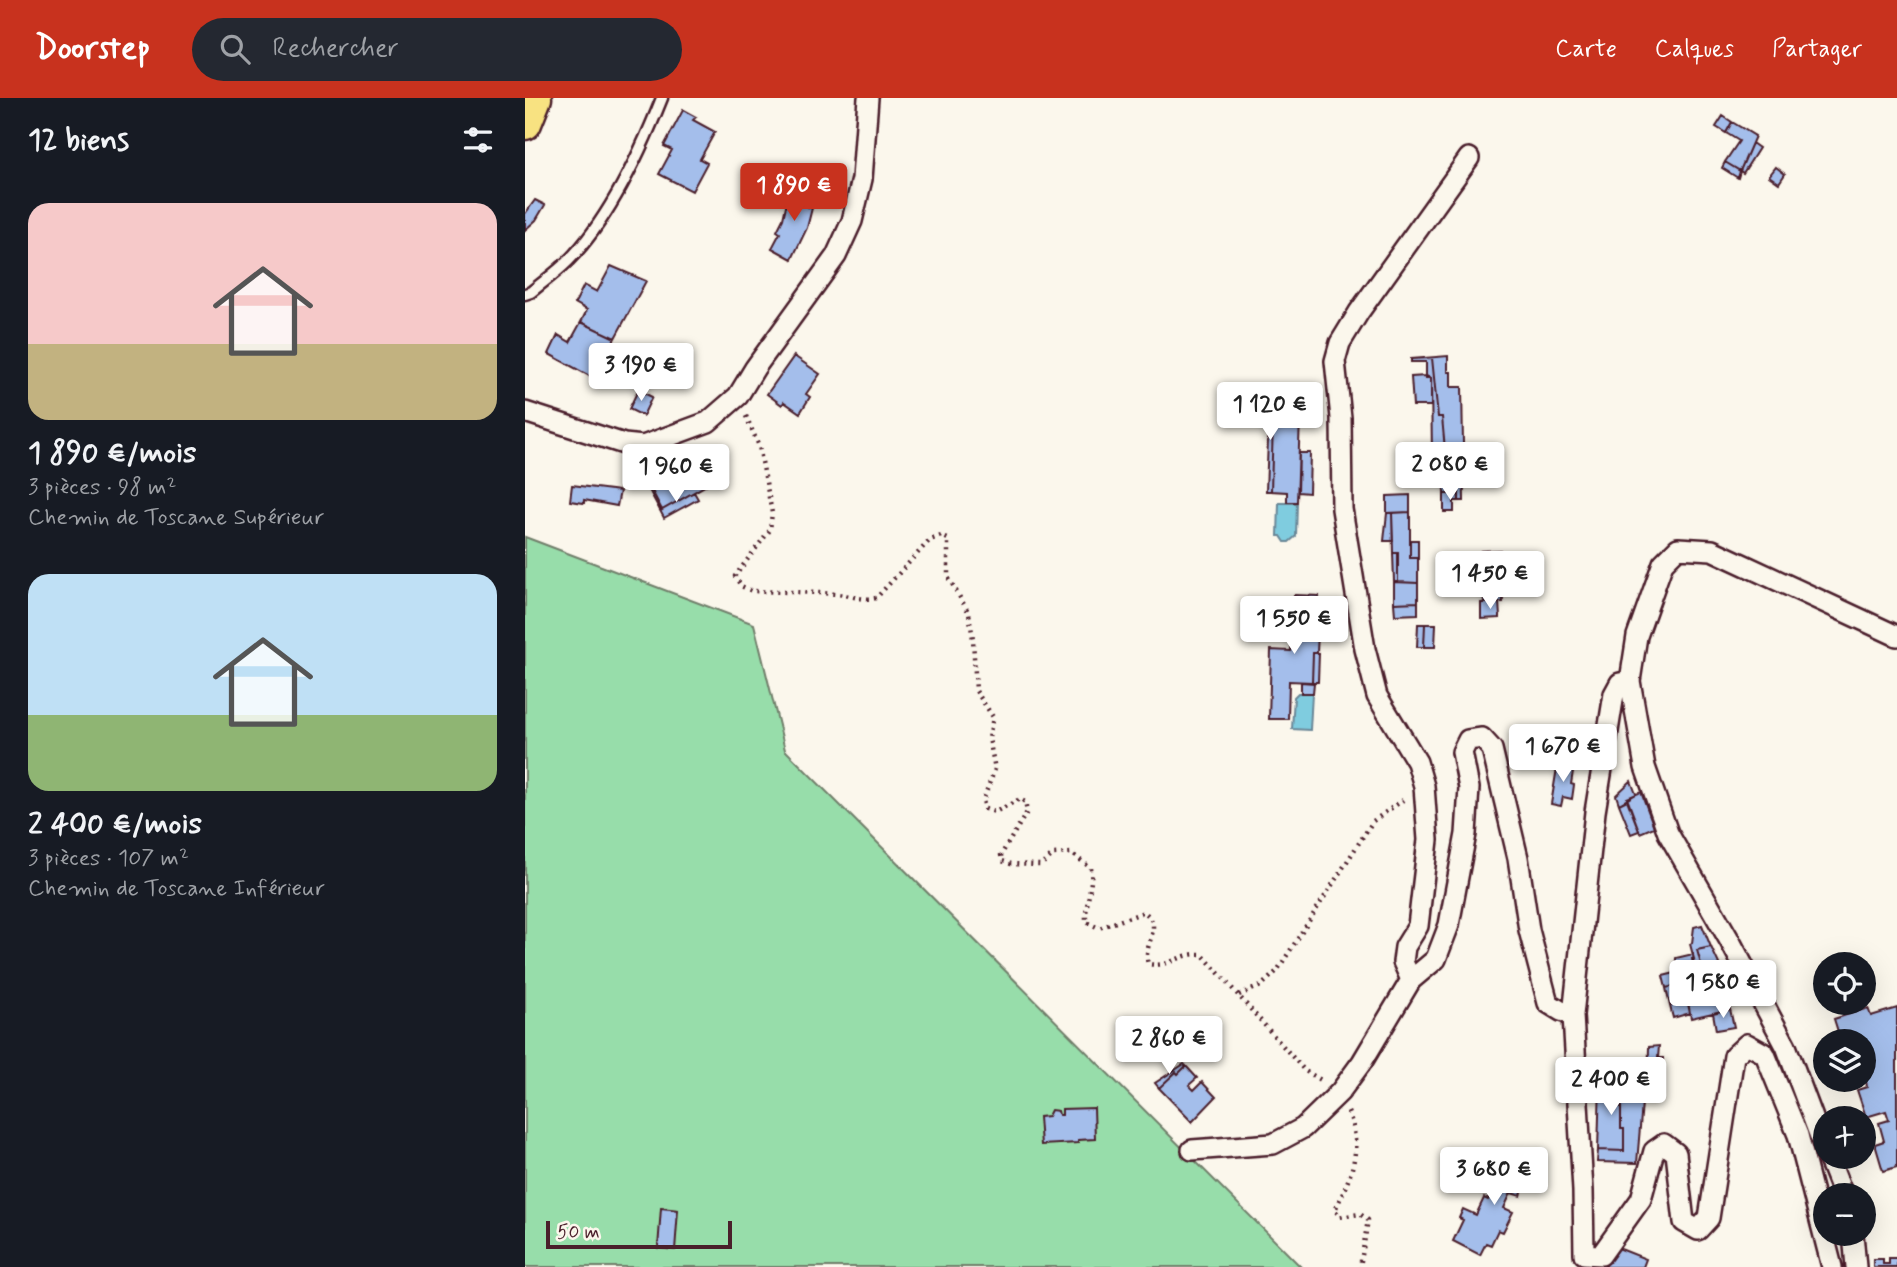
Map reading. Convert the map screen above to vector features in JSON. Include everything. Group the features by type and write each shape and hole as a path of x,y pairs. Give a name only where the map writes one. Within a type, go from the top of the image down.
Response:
{"main road":[{"path":"525,123 535,98"}],"street":[{"path":"525,412 624,444 643,446 708,422 738,396 755,368 836,256 852,221 862,179 868,98"},
{"path":"1411,980 1403,962 1405,947 1418,926 1428,840 1424,786 1417,762 1377,696 1365,649 1342,509 1341,418 1335,361 1340,343 1359,312 1469,158"},
{"path":"1813,1118 1786,1046 1668,833 1646,767 1630,681 1637,636 1663,562 1678,548 1712,550 1897,636"},
{"path":"1630,681 1620,684 1614,694 1595,812 1573,1015 1583,1179 1584,1254 1601,1255 1641,1199 1654,1151 1664,1144 1676,1153 1684,1222 1698,1230 1709,1218 1734,1056 1747,1044 1765,1054 1798,1135 1832,1267"},
{"path":"1192,1150 1273,1144 1303,1128 1340,1092 1411,980 1436,958 1449,925 1466,834 1469,788 1462,752 1468,740 1482,738 1492,749 1518,858 1529,930 1548,1003 1573,1015"},
{"path":"1854,1246 1856,1267"}],"lane":[{"path":"525,294 569,260 610,206 647,136 662,98"}],"path":[{"path":"738,396 759,446 772,513 771,530 735,576 741,586 752,592 835,594 868,600 876,598 930,540 941,536 948,539 948,577 969,613 977,691 993,716 989,738 995,769 983,800 985,809 995,812 1020,799 1025,802 1027,811 1001,855 1002,861 1041,865 1054,854 1071,853 1091,868 1092,885 1086,908 1086,922 1099,928 1144,912 1152,918 1154,927 1145,954 1148,964 1161,966 1188,953 1202,954 1305,1071 1340,1092 1355,1128 1356,1152 1351,1175 1335,1210 1340,1217 1360,1214 1368,1220 1360,1267"},
{"path":"1239,995 1261,986 1277,971 1373,821 1424,786"}],"green space":[{"path":"525,537 754,624 785,750 1301,1267 525,1267"}],"water":[{"path":"1279,503 1297,503 1296,536 1289,542 1278,536"},
{"path":"1298,693 1312,693 1310,730 1292,729 1294,697"}],"building":[{"path":"683,110 696,117 693,120 715,132 700,159 707,163 692,191 659,174 672,150 664,146"},
{"path":"1723,116 1732,122 1726,133 1716,127"},
{"path":"1732,122 1755,136 1740,171 1725,162 1739,141 1726,133"},
{"path":"1752,143 1759,148 1743,173 1740,171"},
{"path":"1725,162 1740,171 1738,178 1722,168"},
{"path":"1776,167 1785,174 1779,183 1769,176"},
{"path":"790,188 811,193 808,207 812,208 807,228 792,259 772,248 780,233 777,231 783,219"},
{"path":"535,200 545,205 536,220 525,230 525,214"},
{"path":"611,266 646,281 615,338 581,322 587,310 575,303 584,285 597,292"},
{"path":"581,322 615,338 593,378 549,354 558,335 570,342"},
{"path":"794,356 820,374 806,394 810,397 800,413 767,394"},
{"path":"1448,356 1451,387 1462,387 1464,501 1459,501 1456,461 1446,461 1432,358 1411,359"},
{"path":"1432,358 1446,461 1456,461 1459,494 1444,494 1443,456 1432,456 1431,378 1426,378 1426,362 1411,362 1411,359"},
{"path":"1411,377 1431,378 1431,406 1413,406"},
{"path":"1270,388 1274,389 1271,491 1266,491"},
{"path":"1274,389 1301,389 1297,502 1287,502 1287,492 1271,491"},
{"path":"638,390 652,397 643,416 629,409"},
{"path":"668,451 674,460 690,451 696,462 701,459 711,477 706,480 708,484 662,510 651,489 663,482 655,467 667,461 664,454"},
{"path":"1299,453 1310,453 1309,493 1298,492"},
{"path":"572,485 620,491 617,506 584,500 584,503 570,501"},
{"path":"651,489 662,510 694,492 698,499 664,518 649,490"},
{"path":"1444,494 1459,494 1459,501 1454,501 1454,512 1444,512"},
{"path":"1410,495 1410,512 1387,513 1387,496"},
{"path":"1410,512 1410,558 1418,558 1418,583 1398,582 1398,553 1393,553 1392,513"},
{"path":"1387,513 1392,513 1393,541 1384,541"},
{"path":"1410,540 1418,540 1418,558 1410,558"},
{"path":"1500,550 1503,602 1484,603 1481,551"},
{"path":"1393,553 1398,553 1398,582 1394,582"},
{"path":"1394,582 1418,583 1418,602 1394,603"},
{"path":"1294,595 1319,596 1318,620 1312,620 1312,632 1318,632 1317,653 1313,653 1312,682 1289,681 1288,719 1269,719 1271,650 1291,651"},
{"path":"1418,602 1418,614 1395,615 1394,603"},
{"path":"1499,602 1500,618 1481,619 1481,603"},
{"path":"1418,624 1425,624 1424,647 1417,647"},
{"path":"1425,624 1436,624 1435,647 1424,647"},
{"path":"1313,653 1319,653 1318,682 1312,682"},
{"path":"1301,682 1314,683 1313,693 1301,693"},
{"path":"1558,762 1574,765 1572,799 1563,797 1561,806 1551,804"},
{"path":"1631,781 1636,794 1619,804 1616,795"},
{"path":"1641,792 1654,827 1640,833 1627,798"},
{"path":"1627,800 1639,831 1631,834 1619,804"},
{"path":"1702,925 1711,947 1697,950 1704,975 1683,980 1687,1002 1670,1006 1666,988 1678,985 1675,973 1694,969 1690,944 1694,927"},
{"path":"1711,947 1719,964 1730,1009 1691,1018 1683,980 1704,975 1697,950"},
{"path":"1693,954 1694,969 1675,973 1676,958"},
{"path":"1675,973 1678,985 1666,988 1663,976"},
{"path":"1688,1002 1690,1013 1673,1018 1670,1006"},
{"path":"1897,1008 1897,1167 1883,1171 1876,1147 1876,1144 1884,1141 1879,1123 1889,1120 1886,1111 1876,1114 1876,1106 1862,1106 1858,1092 1876,1092 1876,1029 1837,1029 1834,1019 1846,1015 1871,1016"},
{"path":"1730,1009 1734,1027 1716,1030 1713,1013"},
{"path":"1659,1046 1658,1058 1663,1058 1663,1088 1648,1088 1649,1047"},
{"path":"1184,1064 1186,1066 1178,1074 1176,1072 1159,1088 1155,1083"},
{"path":"1186,1066 1197,1078 1189,1085 1194,1090 1202,1082 1216,1097 1192,1122 1159,1088"},
{"path":"1601,1077 1644,1079 1637,1163 1597,1162 1598,1150 1624,1151 1621,1101 1624,1102 1626,1084 1600,1083"},
{"path":"1600,1083 1626,1084 1624,1102 1621,1101 1624,1151 1598,1150"},
{"path":"1094,1108 1095,1139 1041,1145 1039,1117 1048,1116 1051,1110 1062,1115 1062,1109"},
{"path":"1516,1151 1533,1155 1521,1196 1511,1193 1504,1208 1513,1212 1503,1232 1498,1230 1491,1245 1486,1243 1480,1255 1453,1241 1463,1220 1459,1218 1463,1209 1476,1215 1484,1198 1488,1200 1497,1187 1505,1160 1512,1162"},
{"path":"661,1208 678,1210 675,1250 658,1248"},
{"path":"1613,1246 1646,1259 1643,1267 1605,1267"},
{"path":"1889,1258 1897,1258 1897,1267 1873,1267 1873,1259 1883,1259 1883,1264 1889,1264"}]}
